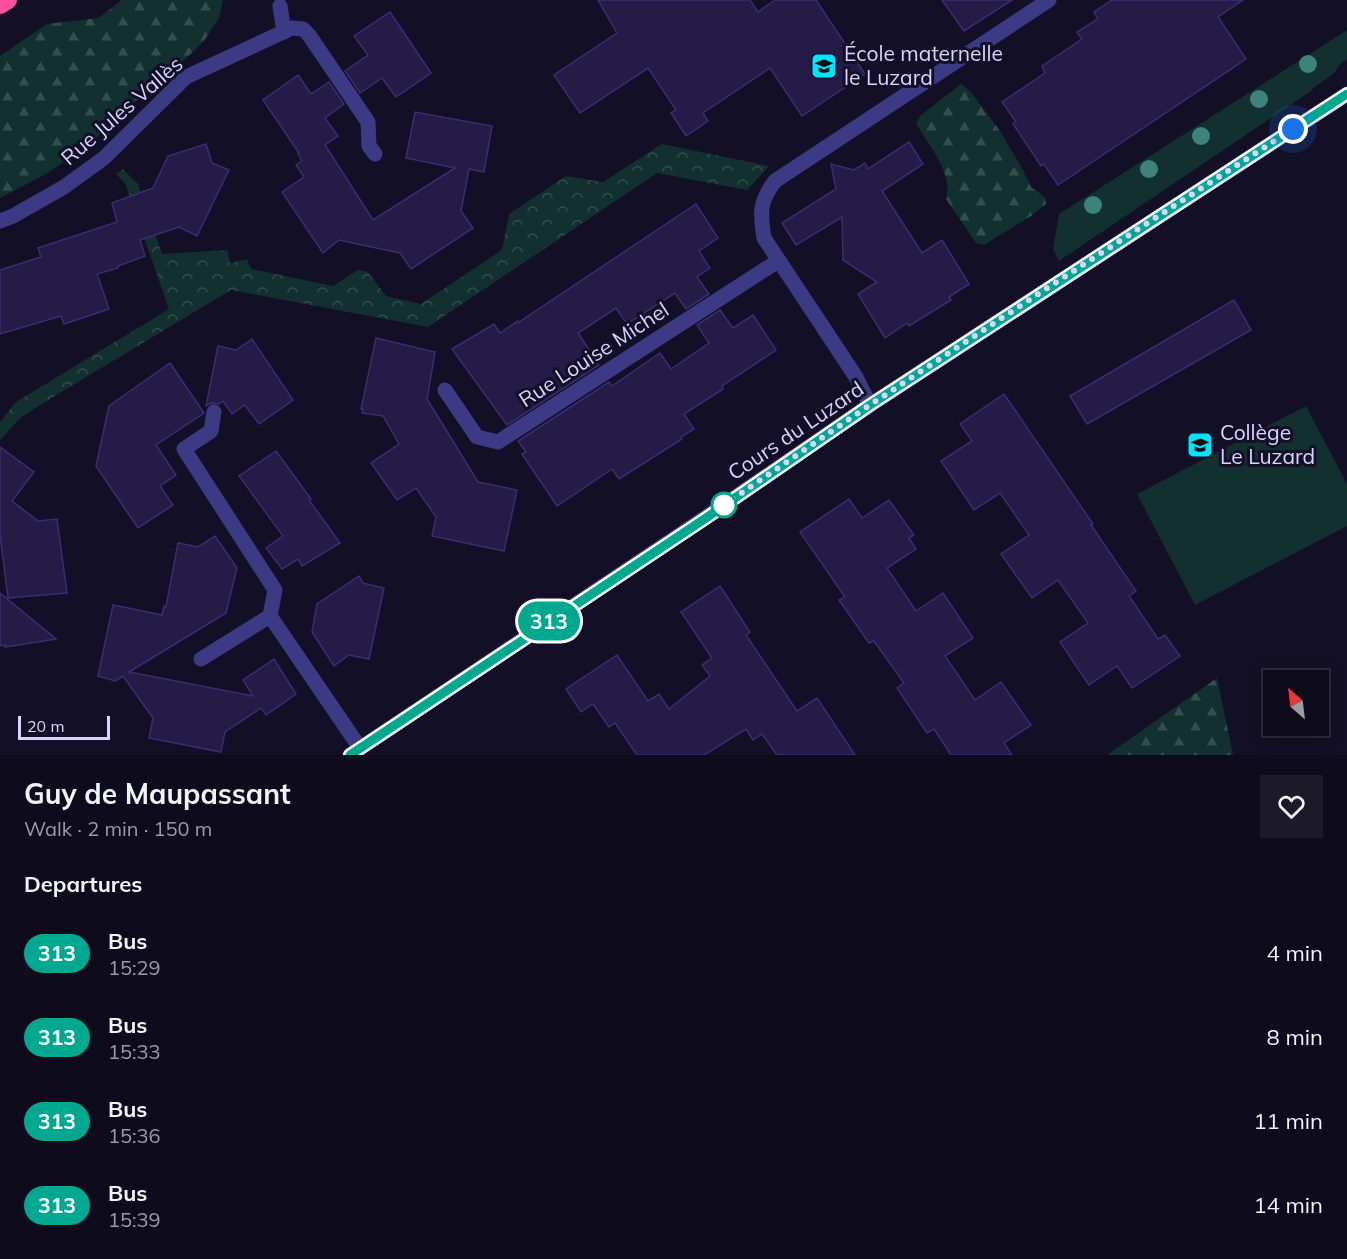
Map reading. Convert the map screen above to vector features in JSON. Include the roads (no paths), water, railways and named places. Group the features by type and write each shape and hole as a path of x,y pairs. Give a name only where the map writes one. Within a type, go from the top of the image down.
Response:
{"highway":[{"path":"0,5 8,0"}],"street":[{"path":"870,405 856,377 765,238 760,215 765,195 775,181 1049,0"},
{"path":"280,6 284,32 292,28 303,29 309,35 368,122 369,146 375,154"},
{"name":"Rue Jules Vallès","path":"0,221 64,187 104,158 186,77 284,32"},
{"name":"Cours du Luzard","path":"355,752 706,518 870,405 1347,94"},
{"name":"Cours du Luzard","path":"1238,165 1347,105"},
{"name":"Rue Louise Michel","path":"445,390 477,437 498,442 778,261"},
{"path":"214,412 211,431 184,449 275,590 270,616 355,752"},
{"path":"201,659 270,616"}],"place":[{"name":"École maternelle le Luzard","path":"824,66"},
{"name":"Collège Le Luzard","path":"1200,445"}]}
